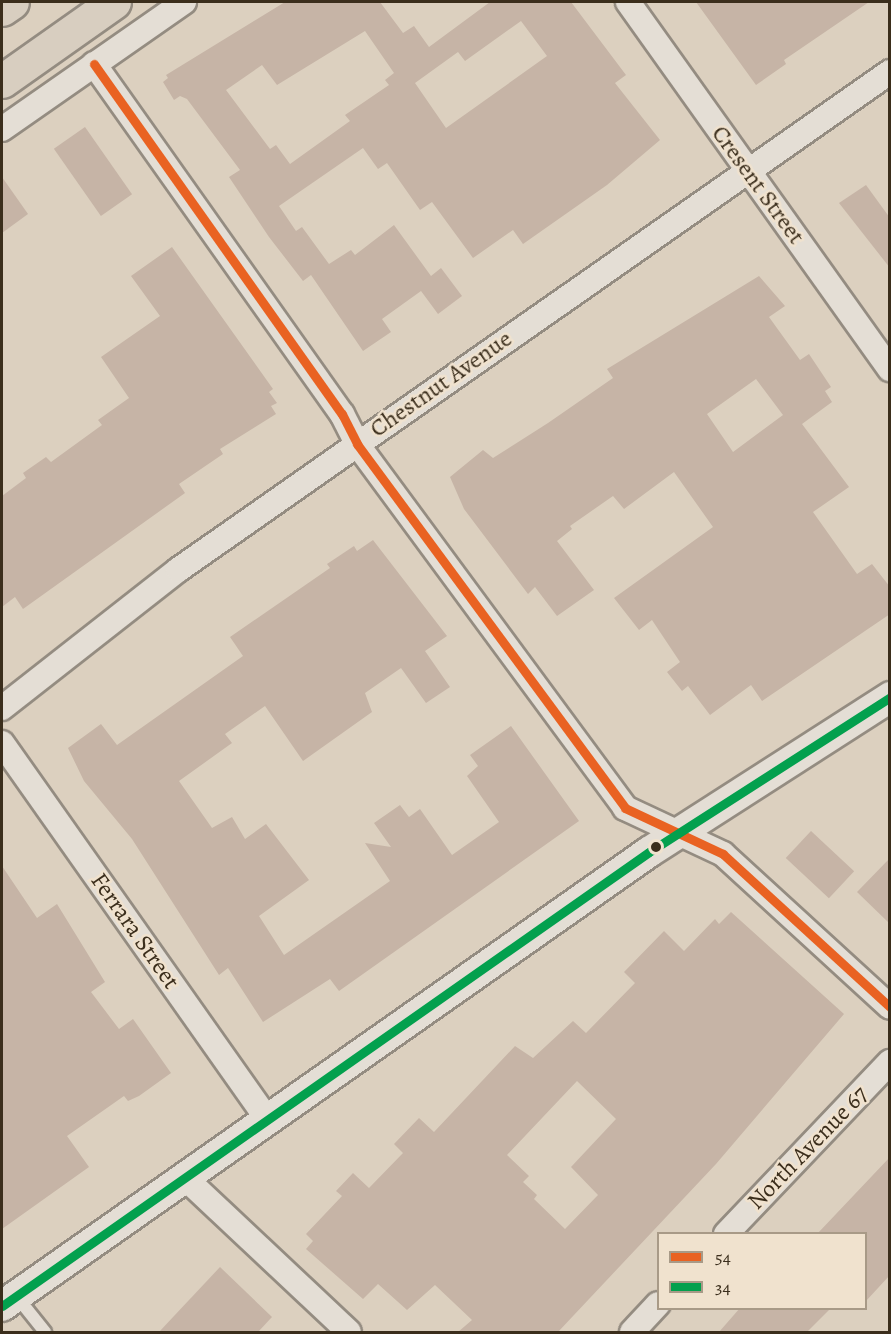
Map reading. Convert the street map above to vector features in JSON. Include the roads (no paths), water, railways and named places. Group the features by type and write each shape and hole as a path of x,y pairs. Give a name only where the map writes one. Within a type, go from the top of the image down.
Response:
{"highway":[{"path":"2,9 12,2"},
{"path":"2,81 114,2"}],"street":[{"path":"2,129 184,2"},
{"name":"Cresent Street","path":"628,2 744,170 890,369"},
{"path":"94,64 342,414 357,444 625,808 723,854 890,1007"},
{"name":"Chestnut Avenue","path":"2,708 178,570 744,170 890,72"},
{"path":"9,1301 676,833 890,697"},
{"name":"Ferrara Street","path":"2,743 267,1118"},
{"name":"North Avenue 67","path":"727,1232 890,1062"},
{"path":"184,1177 349,1332"},
{"path":"632,1332 657,1305"}],"lane":[{"path":"9,1301 45,1332"}]}
